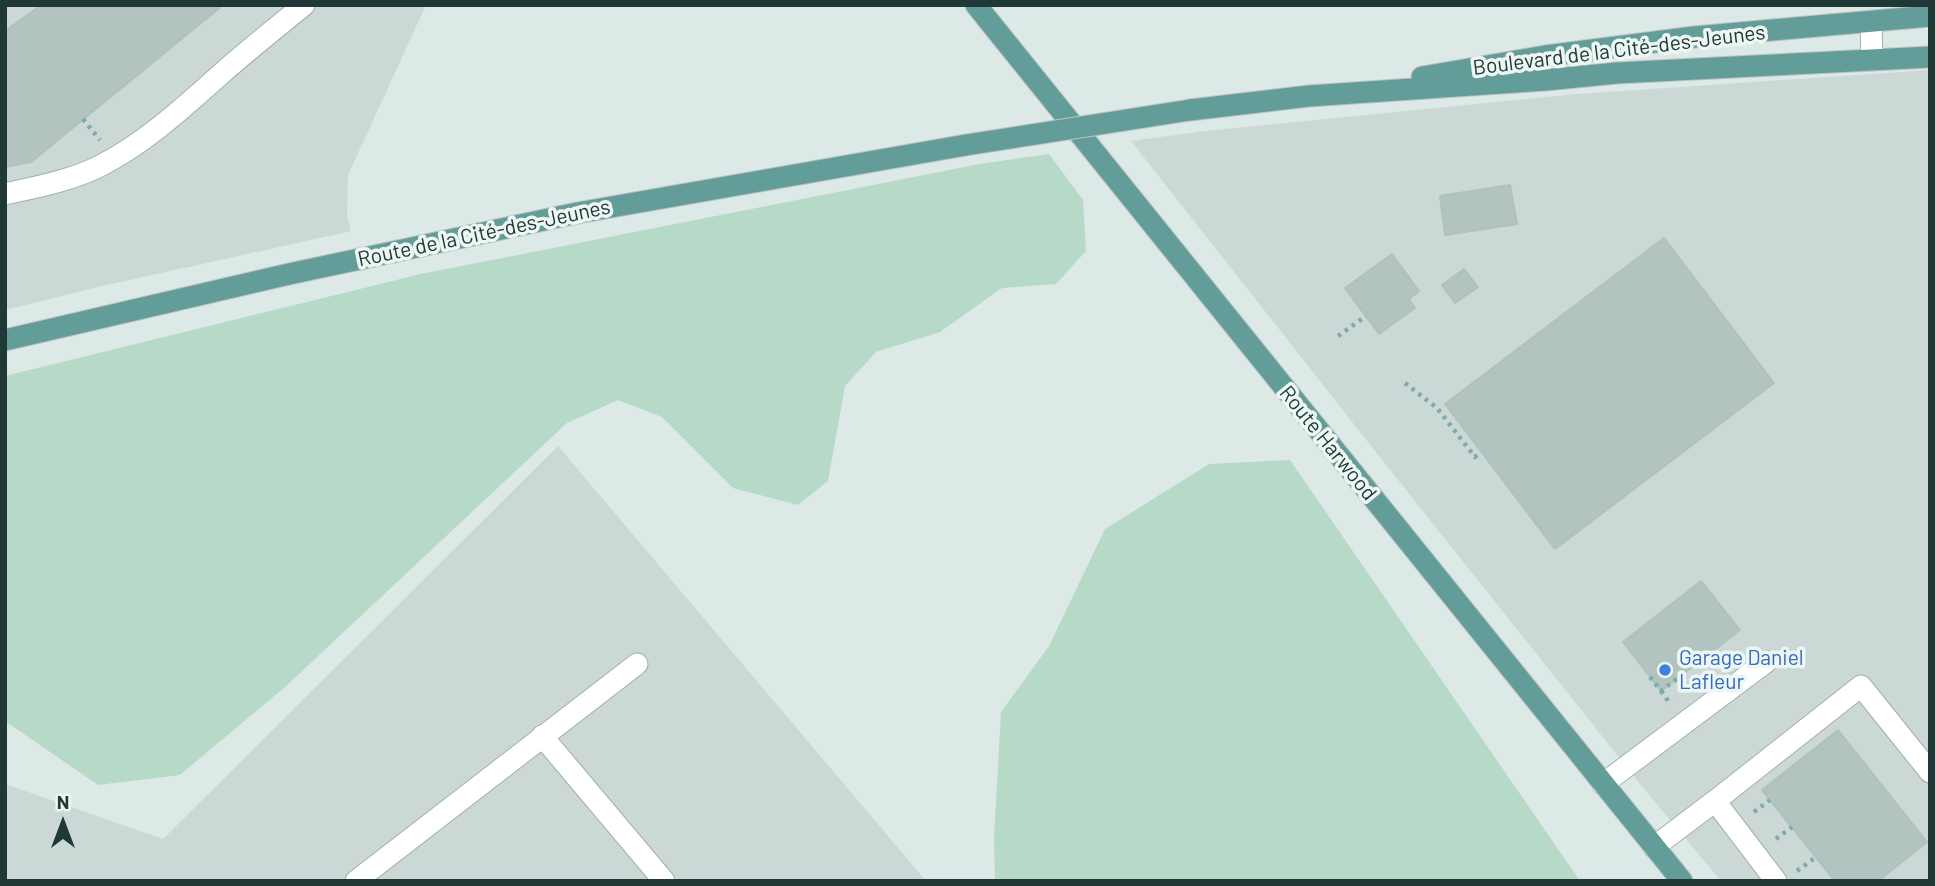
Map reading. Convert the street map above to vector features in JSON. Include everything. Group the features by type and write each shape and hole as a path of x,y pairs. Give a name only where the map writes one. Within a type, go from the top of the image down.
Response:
{"main road":[{"name":"Route Harwood","path":"976,5 1682,881"},
{"name":"Boulevard de la Cité-des-Jeunes","path":"1309,96 1545,56 1694,37 1930,16"},
{"name":"Boulevard de la Cité-des-Jeunes","path":"966,145 1190,110 1309,96 1617,73 1930,57"},
{"name":"Route de la Cité-des-Jeunes","path":"5,340 289,274 563,216 966,145"}],"lane":[{"path":"5,194 95,169 123,153 152,134 304,5"},
{"path":"1871,21 1872,60"},
{"path":"1604,784 1766,662"},
{"path":"356,881 637,664"},
{"path":"1654,847 1861,686 1930,772"},
{"path":"542,736 664,881"},
{"path":"1715,801 1776,881"}],"path":[{"path":"83,119 107,148"},
{"path":"1338,336 1366,316"},
{"path":"1405,383 1437,408 1475,457 1480,452"},
{"path":"1650,677 1661,691 1678,678"}],"shaded area":[{"path":"5,5 426,5 348,175 347,216 351,231 5,310"},
{"path":"1930,70 1930,881 1721,881 1641,785 1131,141 1205,131 1577,94"},
{"path":"558,446 926,881 5,881 5,784 163,839"}],"green space":[{"path":"1049,154 1083,200 1086,251 1056,284 1002,288 940,332 876,352 845,386 828,481 798,505 733,488 662,417 618,400 567,423 285,687 180,775 98,785 5,721 5,376 421,274 980,164"},
{"path":"1290,460 1580,881 995,881 994,837 1001,712 1049,646 1105,529 1209,464"}],"building":[{"path":"41,5 223,5 31,162 5,167 5,31"},
{"path":"1510,185 1517,224 1445,235 1440,196"},
{"path":"1664,238 1774,383 1555,549 1445,404"},
{"path":"1392,254 1419,291 1409,299 1415,308 1379,334 1345,288"},
{"path":"1464,269 1478,287 1455,303 1442,285"},
{"path":"1701,581 1740,630 1661,691 1623,642"},
{"path":"1838,730 1927,842 1878,881 1835,881 1762,790"}],"place":[{"name":"Garage Daniel Lafleur","path":"1665,670"}]}
